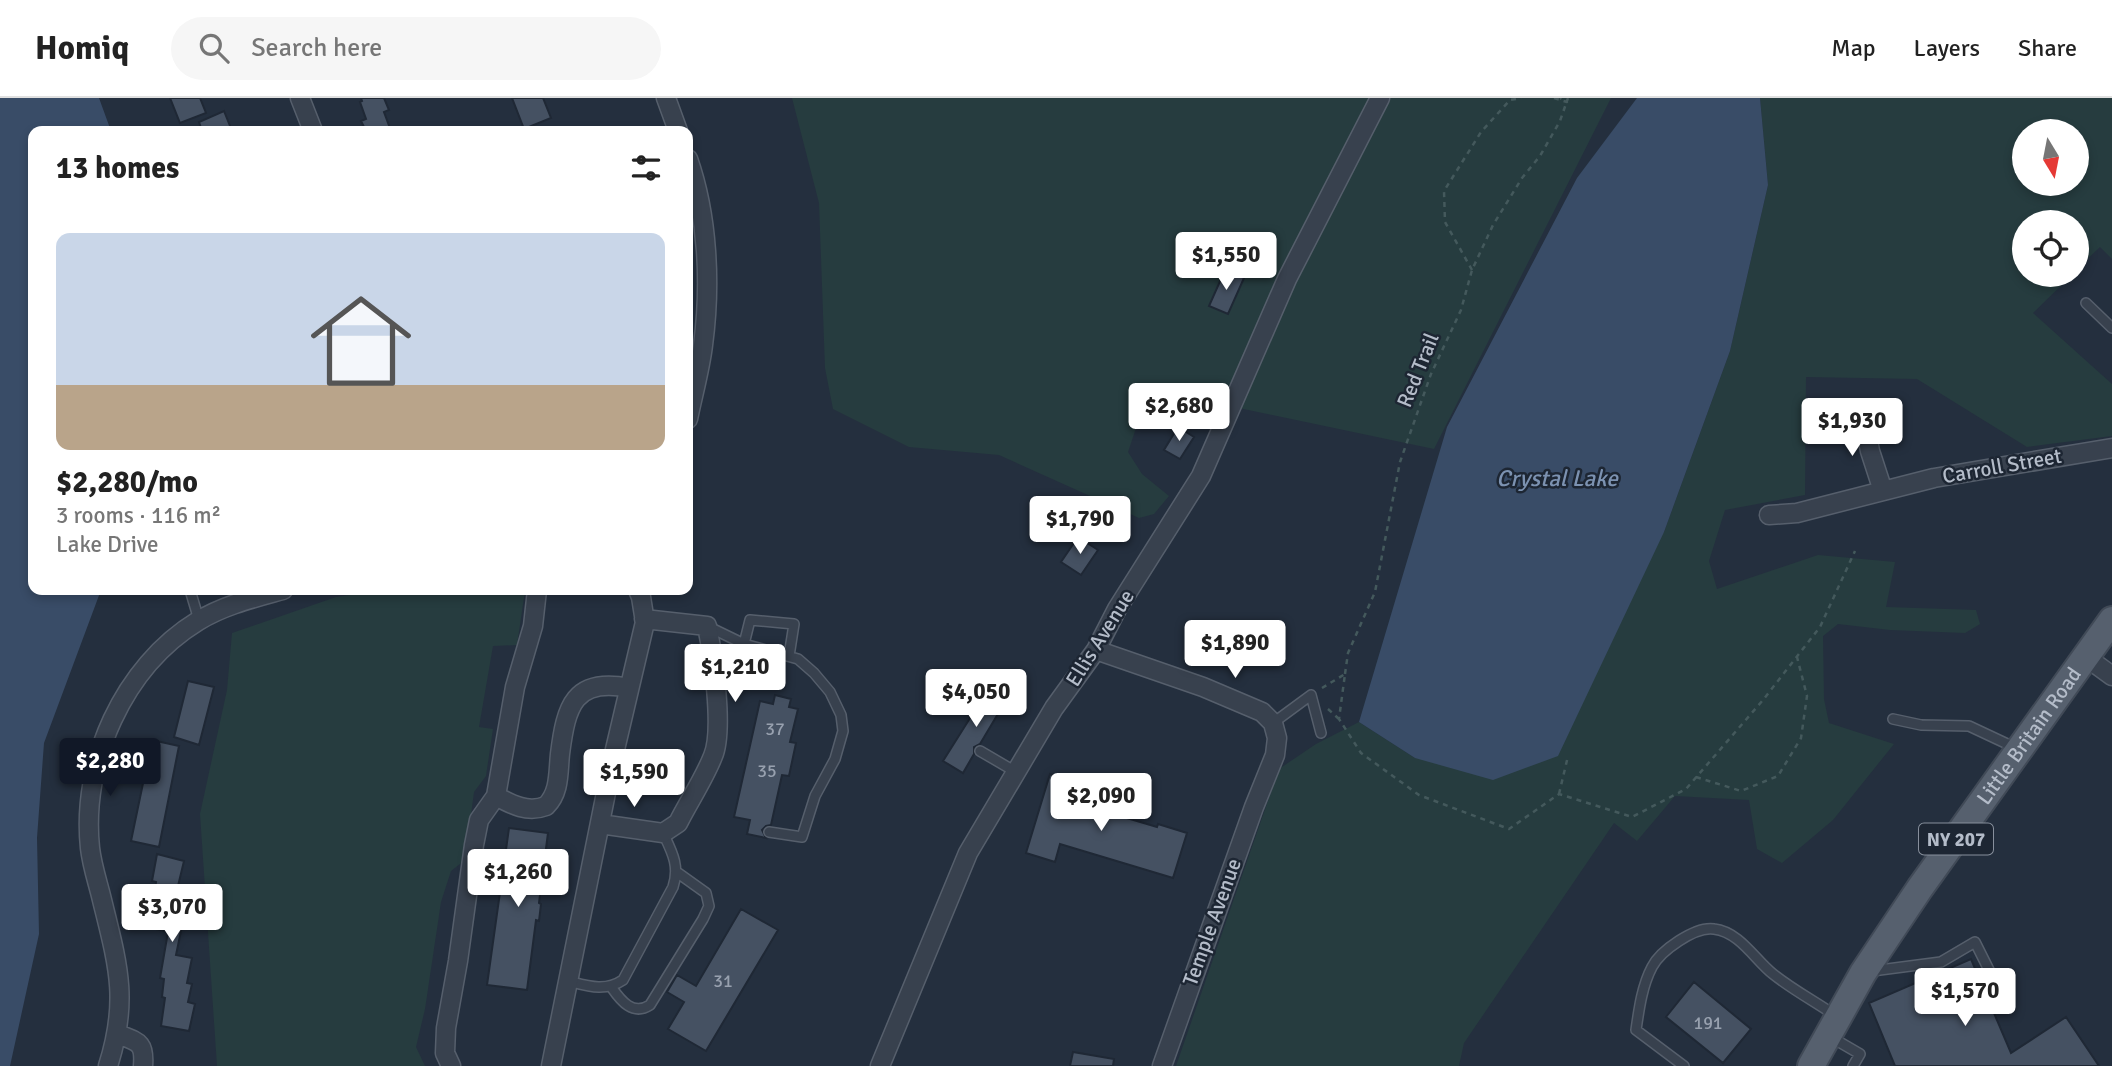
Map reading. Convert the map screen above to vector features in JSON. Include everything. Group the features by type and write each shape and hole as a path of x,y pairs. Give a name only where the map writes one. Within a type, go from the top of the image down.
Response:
{"main road":[{"name":"Little Britain Road","path":"1811,1066 1863,973 1920,888 2112,620"}],"street":[{"path":"300,98 311,126"},
{"path":"666,98 676,126"},
{"name":"Ellis Avenue","path":"880,1066 968,853 1054,708 1096,650 1117,609 1201,476 1286,279 1380,98"},
{"path":"693,173 704,233 706,298 696,329 703,346 693,395"},
{"path":"1863,414 1870,451 1883,491"},
{"name":"Carroll Street","path":"1769,515 1797,513 1934,478 2112,448"},
{"path":"108,1066 118,1034 121,991 91,852 88,817 95,764 108,728 121,703 145,669 176,637 200,620 239,602 265,595"},
{"path":"451,1066 445,1053 446,1028 474,845 479,820 496,796 515,687 533,626 536,595"},
{"path":"551,1066 644,619 639,595"},
{"path":"600,824 663,833 678,823 714,754 718,731 707,626 644,619"},
{"path":"1096,650 1203,687 1262,712 1273,723"},
{"path":"2086,657 2112,676"},
{"path":"496,796 533,810 546,806 555,793 571,705 579,694 591,687 609,684 629,688"},
{"name":"Temple Avenue","path":"1162,1066 1275,755 1277,738 1273,723"},
{"path":"118,1034 138,1041 144,1050 143,1066"}],"lane":[{"path":"2086,303 2112,328"},
{"path":"192,595 200,620"},
{"path":"744,643 750,620 794,624 789,656"},
{"path":"707,626 744,643 798,659 830,692 841,715 843,732 835,759 814,796 802,837 769,832"},
{"path":"1273,723 1311,695 1321,733"},
{"path":"1893,719 1921,725 1969,726 2020,750"},
{"path":"980,751 1016,772"},
{"path":"568,981 611,988 623,979 678,873 676,860 663,833"},
{"path":"611,988 624,1004 637,1009 650,1005 703,919 709,906 706,893 678,873"},
{"path":"1684,1066 1636,1030 1641,997 1653,965 1685,936 1713,928 1732,936 1833,1026 1860,1054 1853,1066"},
{"path":"1863,973 1941,962 1975,942 2002,996"}],"path":[{"path":"1472,270 1445,222 1444,191 1481,132 1511,99 1521,98"},
{"path":"1554,98 1568,100"},
{"path":"1560,98 1568,100"},
{"name":"Red Trail","path":"1339,719 1349,653 1374,592 1400,462 1431,374 1461,310 1472,270 1493,225 1522,178 1540,156 1560,121 1568,100"},
{"path":"1559,794 1632,817 1686,789 1763,700 1820,627 1855,551"},
{"path":"1696,778 1741,791 1778,776 1801,738 1807,696 1797,657"},
{"path":"1345,674 1311,695 1339,719 1361,753 1419,795 1509,829 1559,794 1568,757"}],"green space":[{"path":"792,98 1611,98 1434,449 1149,389 1128,452 1142,474 1169,496 1154,514 1139,518 999,455 909,447 833,409 825,368 819,203"},
{"path":"1760,98 2112,98 2112,259 2100,247 2089,258 2089,210 2012,210 2012,287 2060,287 2033,313 2112,384 2112,436 2027,447 1917,379 1806,377 1805,495 1725,510 1709,561 1717,589 1818,555 1895,562 1886,607 1976,610 1980,624 1965,633 1890,630 1838,624 1823,636 1824,699 1829,723 1894,744 1833,820 1782,863 1757,849 1749,800 1675,796 1637,841 1614,823 1464,1043 1459,1066 1176,1066 1279,769 1316,744 1359,722 1415,758 1664,532 1730,351 1768,185"},
{"path":"524,595 517,645 493,646 479,727 493,729 486,776 474,792 465,860 451,871 441,902 425,1009 416,1047 425,1066 217,1066 200,814 227,690 232,633 336,597"}],"water":[{"path":"0,98 99,98 109,126 28,126 28,595 99,595 44,743 37,838 39,934 10,1066 0,1066"},
{"name":"Crystal Lake","path":"1637,98 1760,98 1768,185 1730,351 1664,532 1558,756 1493,780 1415,758 1359,722 1447,427 1577,178"}],"building":[{"path":"170,98 200,98 206,113 180,123"},
{"path":"361,98 384,98 389,110 384,112 389,126 364,126 361,121 366,119 360,102"},
{"path":"512,98 543,98 551,118 531,126 523,126"},
{"path":"224,111 230,126 200,126 199,122"},
{"path":"1225,270 1244,278 1228,314 1209,306"},
{"path":"1178,427 1194,437 1180,459 1164,450"},
{"path":"1078,537 1098,550 1081,575 1061,562"},
{"path":"188,681 214,687 199,745 174,737"},
{"path":"989,686 1008,697 980,744 974,747 974,754 963,773 943,761"},
{"path":"775,695 791,699 789,707 798,709 790,742 796,743 789,776 782,775 771,825 762,830 766,838 747,834 750,820 734,817 760,701 773,704"},
{"path":"152,740 179,746 159,847 131,841"},
{"path":"1050,774 1078,783 1073,802 1187,833 1173,878 1060,844 1055,862 1026,853"},
{"path":"509,828 548,833 539,921 536,920 527,990 487,985"},
{"path":"157,854 184,861 178,886 183,886 180,905 186,907 176,955 192,958 187,983 192,984 188,1002 195,1004 189,1031 161,1026 165,998 162,997 164,979 160,978 168,932 152,928 157,901 154,900 156,882 152,881"},
{"path":"741,909 778,930 706,1051 668,1029 684,1002 667,992 677,975 696,986"},
{"path":"1971,959 2011,1053 2066,1017 2099,1066 1895,1066 1869,1003"},
{"path":"1694,982 1751,1029 1723,1063 1666,1017"},
{"path":"1073,1052 1114,1059 1113,1066 1070,1066"}]}
